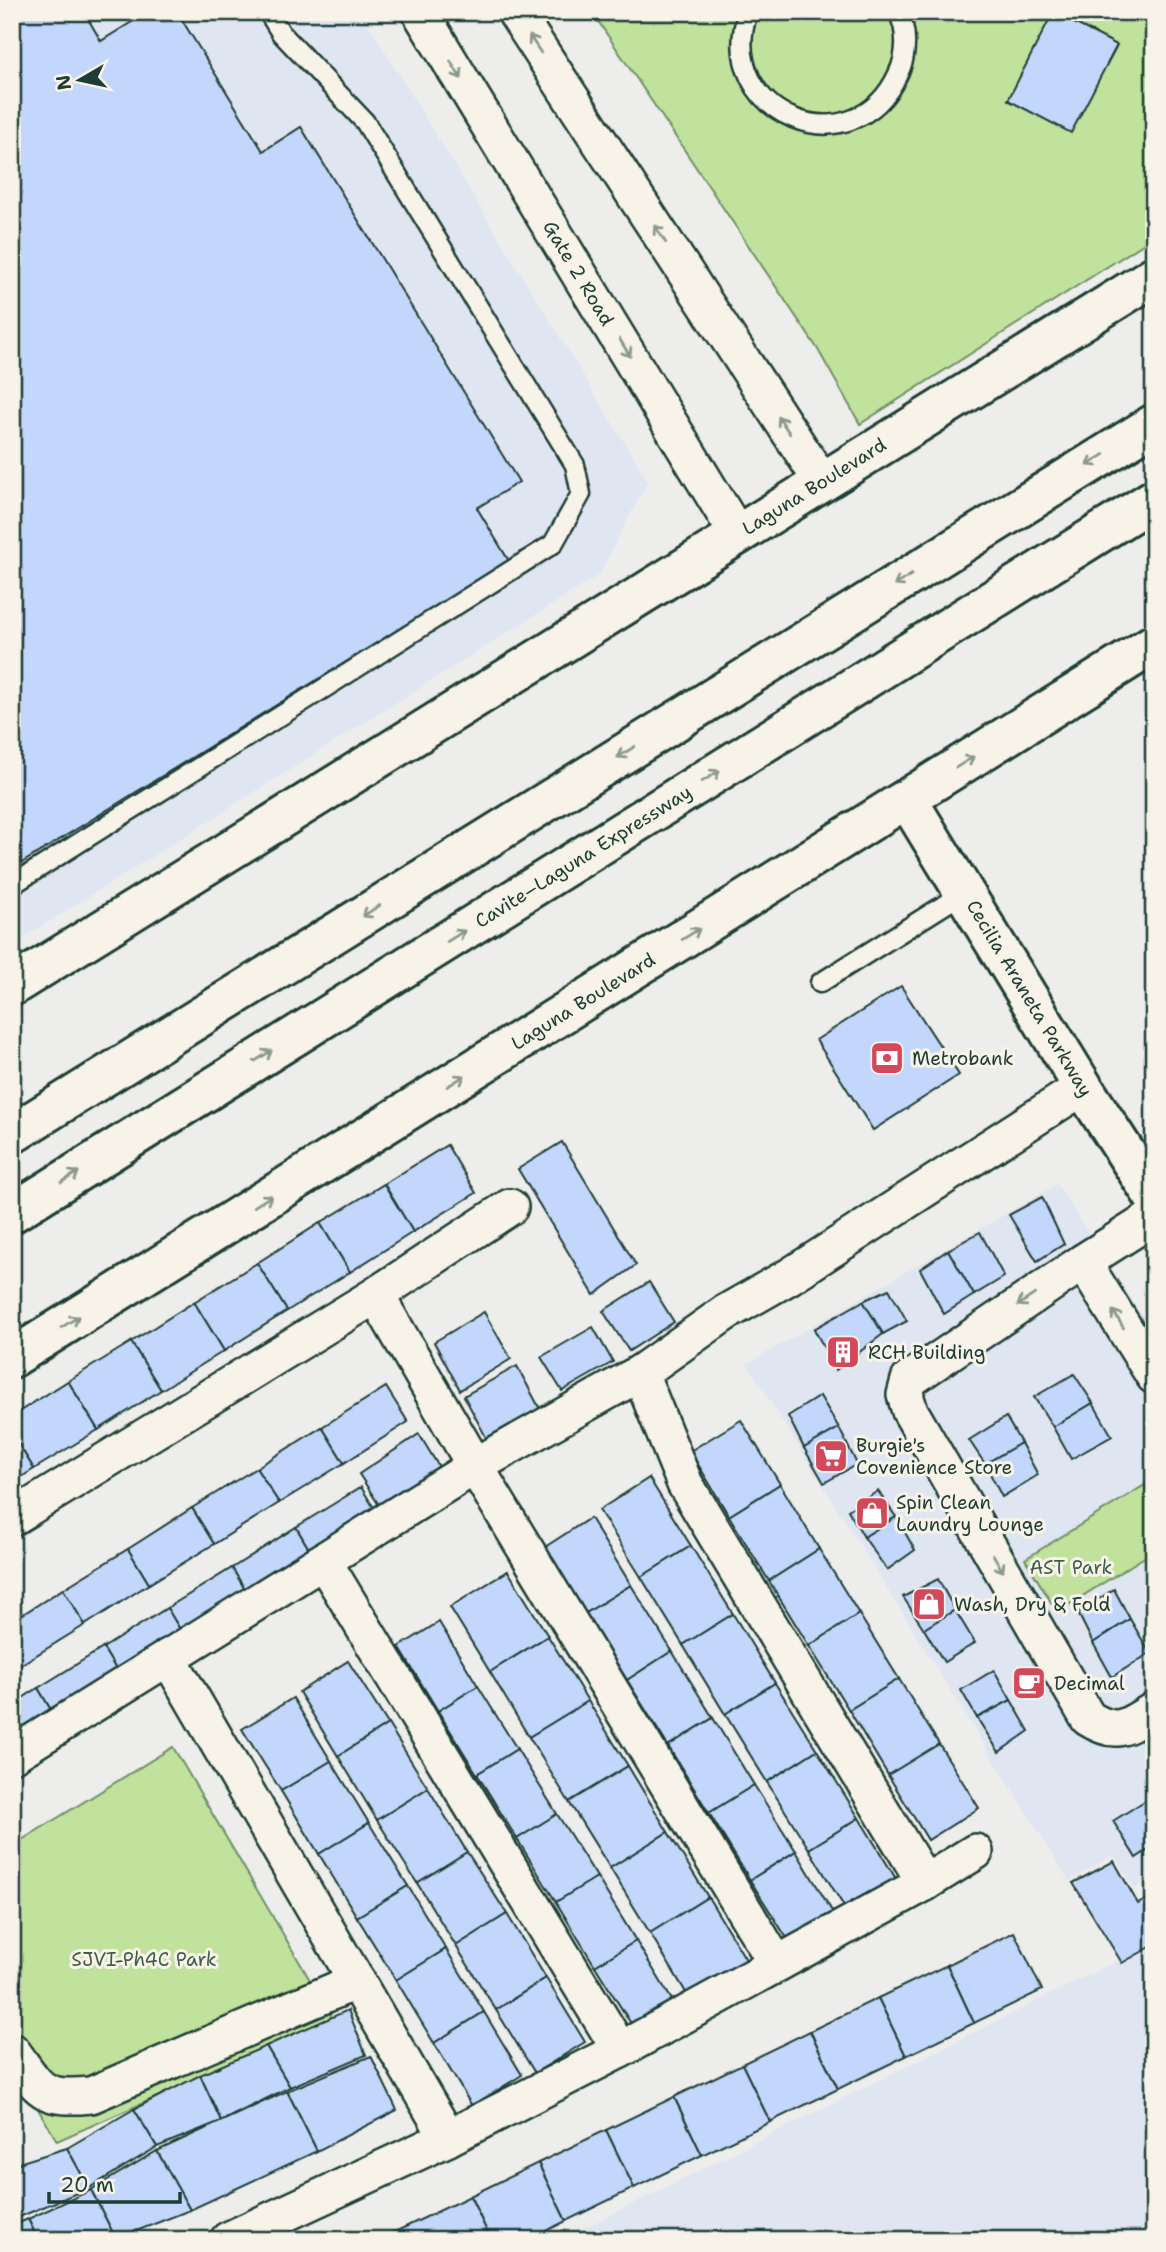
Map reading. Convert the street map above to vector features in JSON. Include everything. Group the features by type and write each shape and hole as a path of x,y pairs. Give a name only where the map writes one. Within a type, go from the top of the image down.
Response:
{"main road":[{"name":"Laguna Boulevard","path":"12,986 1154,276"},
{"path":"12,1134 1154,424"},
{"name":"Cavite–Laguna Expressway","path":"12,1213 1154,499"},
{"name":"Laguna Boulevard","path":"12,1358 1154,644"},
{"name":"Cecilia Araneta Parkway","path":"907,799 1083,1087 1154,1197"}],"street":[{"name":"Gate 2 Road","path":"420,12 737,534"},
{"path":"515,12 822,482"},
{"path":"12,1755 475,1466 640,1373 725,1313 790,1276 1083,1087"},
{"path":"12,1518 376,1295 510,1208"},
{"path":"1154,1217 909,1380 905,1395 910,1411 1088,1718 1103,1728 1124,1727 1154,1710"},
{"path":"1083,1262 1154,1376"},
{"path":"376,1295 475,1466 776,1963"},
{"path":"640,1373 685,1484 925,1883"},
{"path":"324,1562 620,2050"},
{"path":"167,1657 448,2138"},
{"path":"229,2240 448,2138 620,2050 975,1853"},
{"path":"12,2050 40,2090 64,2098 91,2095 357,1981"}],"lane":[{"path":"12,885 553,544 581,494 575,465 365,122 281,33 268,12"},
{"path":"748,12 742,48 746,70 756,90 771,106 789,118 811,125 833,125 854,120 875,107 892,89 902,66 906,42 898,12"},
{"path":"820,983 965,892"}],"shaded area":[{"path":"12,12 361,12 648,481 599,575 12,945"},
{"path":"1057,1184 1154,1335 1154,1877 1135,1889 1113,1855 1069,1881 747,1364"},
{"path":"1154,1942 1154,2240 560,2240"}],"green space":[{"path":"592,12 1154,12 1154,237 860,424 817,348"},
{"name":"AST Park","path":"1145,1485 1154,1500 1154,1551 1057,1612 1025,1559"},
{"name":"SJVI-Ph4C Park","path":"173,1747 333,2019 57,2141 12,2065 12,1846"}],"building":[{"path":"12,12 84,12 101,41 148,12 177,12 263,151 301,127 519,482 477,508 509,561 12,869"},
{"path":"1053,12 1117,45 1071,133 1008,100"},
{"name":"Metrobank","path":"901,986 959,1075 873,1130 816,1040"},
{"path":"562,1142 636,1265 594,1295 518,1169"},
{"path":"447,1145 476,1193 413,1232 384,1184"},
{"path":"384,1184 413,1232 350,1272 320,1223"},
{"path":"1042,1197 1064,1244 1037,1261 1009,1215"},
{"path":"320,1223 350,1272 287,1311 257,1263"},
{"path":"980,1232 1004,1277 974,1295 948,1250"},
{"path":"948,1250 974,1295 944,1314 920,1269"},
{"path":"257,1263 287,1311 224,1351 194,1302"},
{"path":"649,1282 674,1322 629,1351 603,1311"},
{"path":"889,1289 907,1321 883,1334 863,1301"},
{"name":"RCH Building","path":"863,1301 883,1334 836,1370 814,1329"},
{"path":"194,1302 224,1351 161,1390 131,1342"},
{"path":"484,1312 511,1359 460,1390 434,1342"},
{"path":"593,1327 613,1362 562,1391 541,1357"},
{"path":"131,1342 161,1390 98,1430 68,1381"},
{"path":"517,1366 540,1409 488,1441 464,1396"},
{"path":"1074,1374 1093,1403 1053,1427 1034,1397"},
{"path":"68,1381 98,1430 34,1469 12,1434 12,1416"},
{"path":"386,1387 408,1422 344,1463 322,1427"},
{"path":"820,1396 839,1428 804,1448 788,1416"},
{"path":"1093,1403 1112,1436 1071,1459 1053,1427"},
{"path":"1006,1417 1021,1443 985,1464 969,1440"},
{"path":"741,1420 780,1484 729,1516 690,1451"},
{"path":"322,1427 344,1463 279,1503 256,1468"},
{"name":"Burgie's Covenience Store","path":"839,1428 857,1464 824,1483 804,1448"},
{"path":"12,1434 34,1469 12,1483"},
{"path":"419,1434 439,1467 379,1505 359,1474"},
{"path":"1021,1443 1038,1475 1002,1497 985,1464"},
{"path":"256,1468 279,1503 214,1544 192,1508"},
{"path":"649,1478 691,1546 641,1577 599,1510"},
{"path":"780,1484 819,1549 769,1581 729,1516"},
{"path":"361,1487 379,1516 316,1561 296,1527"},
{"name":"Spin Clean Laundry Lounge","path":"878,1491 896,1517 864,1537 848,1510"},
{"path":"192,1508 214,1544 149,1584 128,1549"},
{"path":"896,1517 915,1550 887,1570 864,1537"},
{"path":"590,1518 631,1585 586,1613 545,1547"},
{"path":"296,1527 316,1561 252,1601 232,1568"},
{"path":"691,1546 733,1614 683,1645 641,1577"},
{"path":"128,1549 149,1584 85,1625 63,1589"},
{"path":"819,1549 859,1614 809,1646 769,1581"},
{"path":"232,1568 252,1601 187,1641 167,1608"},
{"path":"508,1571 548,1636 490,1672 450,1607"},
{"name":"Wash, Dry & Fold","path":"938,1579 955,1610 924,1629 903,1597"},
{"path":"631,1585 672,1651 627,1680 586,1613"},
{"path":"63,1589 85,1625 20,1665 12,1652 12,1621"},
{"path":"1114,1589 1130,1619 1093,1643 1078,1613"},
{"path":"167,1608 187,1641 123,1681 103,1648"},
{"path":"955,1610 975,1643 944,1662 924,1629"},
{"path":"733,1614 775,1683 725,1714 683,1645"},
{"path":"859,1614 899,1679 849,1710 809,1646"},
{"path":"1130,1619 1150,1653 1112,1677 1093,1643"},
{"path":"439,1622 478,1686 438,1711 399,1647"},
{"path":"548,1636 588,1701 529,1737 490,1672"},
{"path":"103,1648 123,1681 58,1722 38,1688"},
{"path":"672,1651 713,1718 668,1746 627,1680"},
{"path":"348,1661 388,1724 338,1756 299,1692"},
{"path":"994,1670 1011,1700 977,1718 961,1690"},
{"path":"899,1679 939,1744 888,1775 849,1710"},
{"path":"775,1683 817,1750 767,1782 725,1714"},
{"path":"478,1686 517,1749 477,1774 438,1711"},
{"path":"38,1688 58,1722 12,1750 12,1705"},
{"path":"293,1698 331,1761 281,1791 242,1729"},
{"path":"1011,1700 1029,1731 999,1752 977,1718"},
{"path":"588,1701 628,1766 569,1802 529,1737"},
{"path":"713,1718 754,1785 709,1813 668,1746"},
{"path":"388,1724 428,1788 377,1820 338,1756"},
{"path":"939,1744 979,1808 928,1840 888,1775"},
{"path":"517,1749 557,1814 517,1839 477,1774"},
{"path":"817,1750 859,1818 809,1849 767,1782"},
{"path":"331,1761 369,1823 319,1854 281,1791"},
{"path":"628,1766 668,1832 610,1868 569,1802"},
{"path":"754,1785 796,1851 750,1880 709,1813"},
{"path":"428,1788 467,1852 417,1883 377,1820"},
{"path":"1154,1795 1154,1846 1136,1858 1113,1821"},
{"path":"557,1814 597,1877 556,1902 517,1839"},
{"path":"859,1818 901,1887 851,1918 809,1849"},
{"path":"369,1823 408,1886 357,1917 319,1854"},
{"path":"668,1832 708,1897 650,1933 610,1868"},
{"path":"796,1851 836,1918 792,1946 750,1880"},
{"path":"467,1852 507,1914 456,1946 417,1883"},
{"path":"1114,1861 1138,1904 1154,1895 1154,1945 1122,1963 1073,1883"},
{"path":"597,1877 636,1941 595,1966 556,1902"},
{"path":"408,1886 446,1949 396,1980 357,1917"},
{"path":"708,1897 748,1963 690,1999 650,1933"},
{"path":"507,1914 546,1978 496,2010 456,1946"},
{"path":"1014,1932 1042,1990 974,2023 947,1965"},
{"path":"636,1941 675,2005 635,2030 595,1966"},
{"path":"446,1949 484,2012 434,2043 396,1980"},
{"path":"947,1965 974,2023 906,2056 878,1998"},
{"path":"546,1978 585,2042 535,2073 496,2010"},
{"path":"878,1998 906,2056 838,2089 810,2031"},
{"path":"348,2010 366,2055 290,2087 266,2046"},
{"path":"484,2012 522,2075 472,2106 434,2043"},
{"path":"810,2031 838,2089 770,2122 742,2064"},
{"path":"266,2046 290,2087 221,2121 200,2075"},
{"path":"371,2056 397,2110 317,2151 287,2091"},
{"path":"742,2064 770,2122 702,2155 674,2097"},
{"path":"200,2075 221,2121 157,2147 134,2109"},
{"path":"287,2091 317,2151 190,2210 157,2151"},
{"path":"674,2097 702,2155 634,2188 606,2130"},
{"path":"134,2109 157,2147 89,2188 67,2148"},
{"path":"606,2130 634,2188 566,2221 538,2163"},
{"path":"67,2148 89,2188 12,2220 12,2165"},
{"path":"157,2151 190,2210 116,2239 91,2190"},
{"path":"538,2163 566,2221 528,2240 491,2240 470,2196"},
{"path":"91,2190 116,2239 38,2240 28,2219"},
{"path":"470,2196 491,2240 378,2240"},
{"path":"28,2219 38,2240 12,2240 12,2226"}],"place":[{"name":"Metrobank","path":"887,1058"},
{"name":"RCH Building","path":"843,1352"},
{"name":"Burgie's Covenience Store","path":"831,1456"},
{"name":"Spin Clean Laundry Lounge","path":"872,1513"},
{"name":"Wash, Dry & Fold","path":"929,1604"},
{"name":"Decimal","path":"1029,1683"}]}
